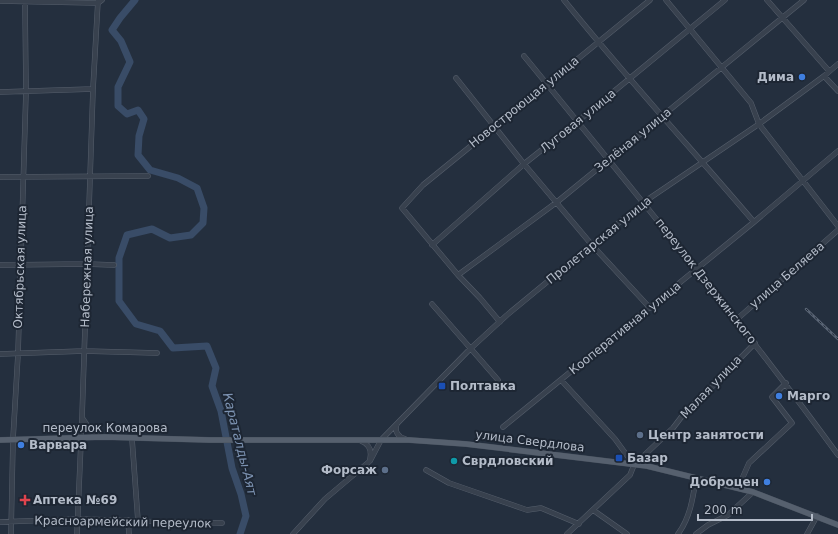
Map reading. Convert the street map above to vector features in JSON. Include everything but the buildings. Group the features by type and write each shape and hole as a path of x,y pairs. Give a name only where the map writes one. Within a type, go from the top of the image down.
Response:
{"main road":[{"name":"переулок Комарова","path":"0,440 81,437 210,440"},
{"name":"улица Свердлова","path":"210,440 409,440 466,444 634,465 753,492 838,525"}],"street":[{"name":"Октябрьская улица","path":"11,534 13,439 18,354 26,91 25,0"},
{"path":"564,0 598,43 631,78 662,117 704,163 754,222"},
{"name":"Новостроющая улица","path":"432,245 402,208 423,185 650,0"},
{"path":"666,0 751,103 759,124 838,226"},
{"name":"Луговая улица","path":"432,245 524,164 578,122 725,0"},
{"path":"767,0 830,71"},
{"name":"Зелёная улица","path":"458,275 557,202 804,0"},
{"path":"0,1 99,1"},
{"name":"Набережная улица","path":"77,534 93,89 99,1"},
{"name":"переулок Дзержинского","path":"524,56 644,202 696,270 755,343 838,455"},
{"name":"Пролетарская улица","path":"370,461 381,440 470,349 500,322 644,202 704,163 759,124 838,64"},
{"path":"824,76 838,91"},
{"path":"456,78 524,164 592,245 650,308"},
{"path":"0,92 93,89"},
{"name":"Кооперативная улица","path":"503,427 650,308 838,151"},
{"path":"0,177 148,176"},
{"name":"улица Беляева","path":"736,320 838,230"},
{"path":"432,245 500,322"},
{"path":"0,266 86,264 114,265"},
{"path":"432,304 498,380"},
{"name":"Малая улица","path":"568,534 630,475 634,465 673,428 686,412 755,343"},
{"path":"0,354 84,351 157,353"},
{"path":"561,380 615,439 634,465"},
{"path":"738,488 749,463 792,423 772,397 786,383"},
{"path":"82,418 91,431 104,437"},
{"path":"397,424 395,428 398,435 409,440"},
{"path":"132,439 138,520"},
{"path":"292,534 324,498 370,461 370,449 367,444 357,440"},
{"path":"426,470 456,485 527,510 541,508 579,524"},
{"path":"678,534 682,529 692,503 696,478"},
{"path":"696,534 708,525 728,515 753,492"},
{"path":"593,510 627,534"},
{"path":"807,534 816,516"},
{"name":"Красноармейский переулок","path":"0,522 77,519 222,523"},
{"path":"128,520 129,534"}],"waterway":[{"name":"Караталды-Аят","path":"135,0 112,30 121,41 130,62 118,87 118,106 127,114 138,110 144,119 139,136 138,155 150,170 178,178 197,188 204,208 203,223 191,235 170,238 152,229 127,235 119,258 119,301 136,324 160,331 173,348 207,346 216,368 212,386 221,411 232,468 241,494 246,516 240,534"}],"railway":[{"path":"806,309 838,339"}],"place":[{"name":"Дима","path":"802,77"},
{"name":"Полтавка","path":"442,386"},
{"name":"Марго","path":"779,396"},
{"name":"Центр занятости","path":"640,435"},
{"name":"Варвара","path":"21,445"},
{"name":"Базар","path":"619,458"},
{"name":"Сврдловский","path":"454,461"},
{"name":"Форсаж","path":"385,470"},
{"name":"Доброцен","path":"767,482"},
{"name":"Аптека №69","path":"25,500"}]}
